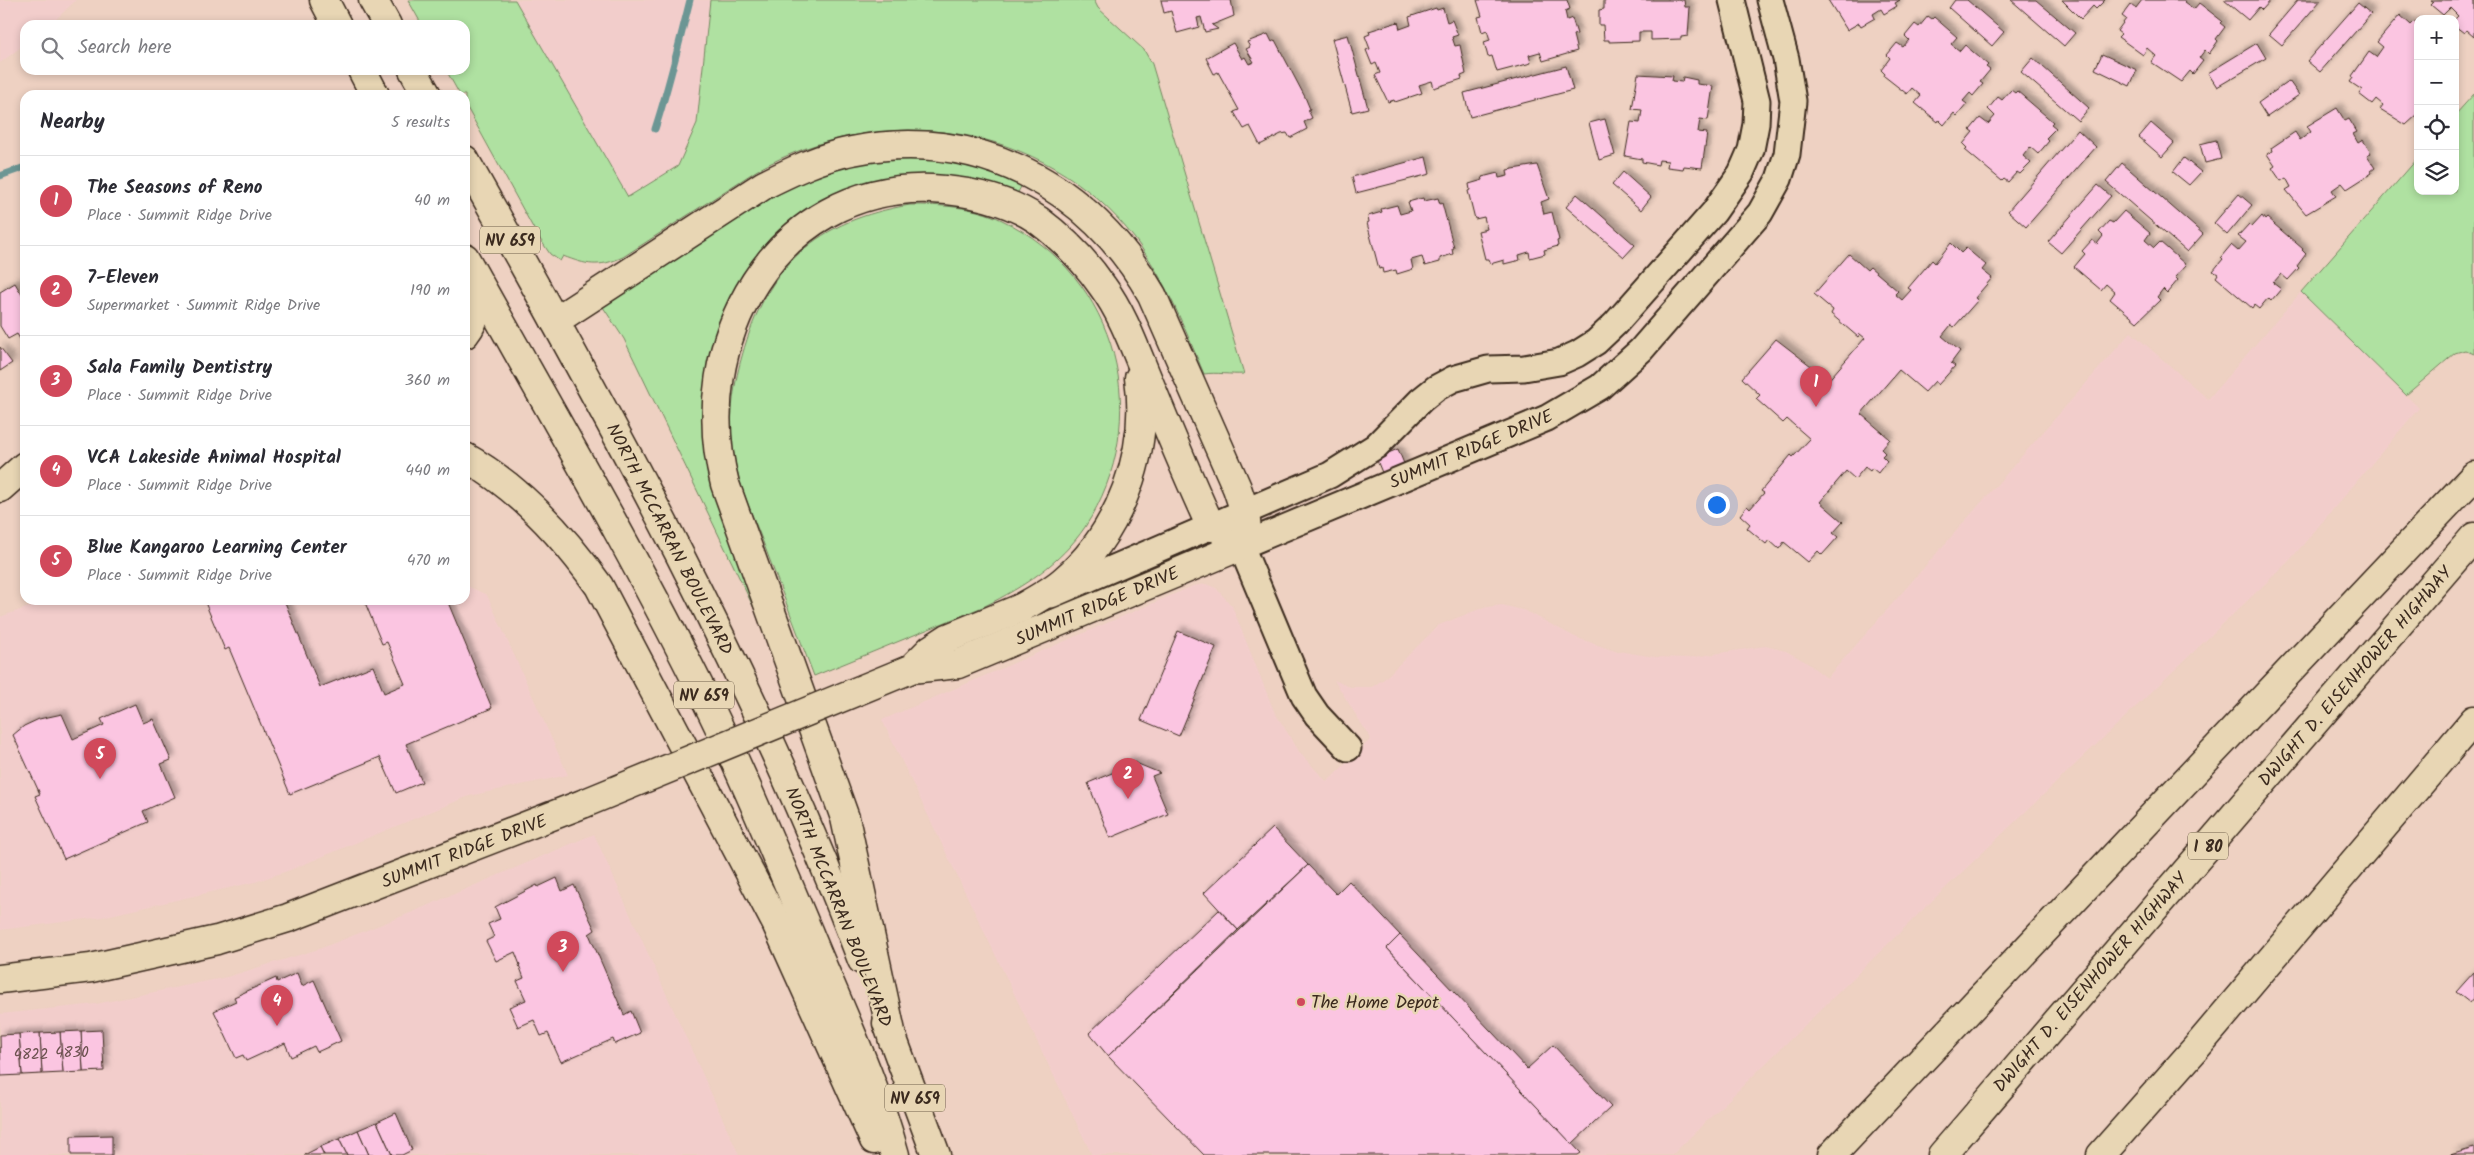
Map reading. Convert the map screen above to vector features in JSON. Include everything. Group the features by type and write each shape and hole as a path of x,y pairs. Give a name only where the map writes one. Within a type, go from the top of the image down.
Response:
{"main road":[{"path":"324,0 334,20"},
{"path":"373,0 384,20"},
{"path":"365,75 372,90"},
{"path":"416,75 425,90"},
{"path":"555,320 764,185 792,171 850,151 874,147 928,146 983,155 1043,179 1068,196 1118,244 1137,268 1155,303 1246,512 1247,531 1241,546"},
{"name":"NORTH MCCARRAN BOULEVARD","path":"470,169 600,401 726,647 768,738 852,934 936,1155"},
{"path":"893,1041 846,818 725,484 718,458 715,429 716,402 722,364 732,327 745,297 760,273 778,251 829,212 858,200 887,192 917,188 952,190 987,197 1018,209 1037,220 1081,260 1104,288 1121,320 1211,527"},
{"name":"NORTH MCCARRAN BOULEVARD","path":"470,267 616,530 705,698 757,812 862,1060 888,1129 894,1155"},
{"path":"470,276 476,290 477,308 473,325 470,328"},
{"path":"1021,608 1063,581 1081,563 1118,509 1130,479 1138,451 1142,401 1138,374 1121,320"},
{"path":"470,460 505,484 541,516 570,546 599,586 776,923 880,1155"},
{"path":"0,488 20,470"},
{"path":"1832,1155 2474,476"},
{"name":"DWIGHT D. EISENHOWER HIGHWAY","path":"1942,1155 2474,537"},
{"name":"SUMMIT RIDGE DRIVE","path":"0,979 91,968 131,960 255,928 352,894 586,803 911,669 958,664 1241,546"},
{"name":"SUMMIT RIDGE DRIVE","path":"911,669 931,649 948,638 1021,608"},
{"path":"2101,1155 2196,1048 2474,720"},
{"path":"2126,1155 2196,1048"}],"street":[{"name":"SUMMIT RIDGE DRIVE","path":"1021,608 1310,485 1353,462 1376,446 1421,400 1444,383 1470,373 1488,369 1524,368 1559,362 1590,346 1615,324 1719,205 1741,173 1751,150 1756,124 1757,100 1732,0"},
{"name":"SUMMIT RIDGE DRIVE","path":"1241,546 1547,418 1600,387 1641,350 1760,213 1779,179 1790,136 1793,101 1786,59 1770,0"},
{"path":"1211,527 1223,540 1241,546 1304,696 1321,720 1348,748"}],"shaded area":[{"path":"0,0 76,0 55,20 20,20 20,48 0,63"},
{"path":"514,0 710,0 697,123 678,166 628,197"},
{"path":"2301,292 2419,408 2290,560 1934,899 1672,1155 1092,1155 882,720 1193,586 1206,584 1216,588 1232,606 1274,711 1300,753 1327,782 1371,739 1334,680 1350,687 1372,687 1384,679 1439,625 1482,608 1502,605 1526,611 1575,637 1612,650 1654,657 1688,658 1765,646 1786,651 1806,662 1827,678 2131,332 2208,399"},
{"path":"470,587 487,595 568,775 469,796 290,870 255,882 102,917 0,930 0,617 35,605 470,605"},
{"path":"594,834 739,1155 0,1155 0,1014 96,1004 227,977 319,949 410,913"}],"green space":[{"path":"408,0 515,0 628,197 678,166 697,123 710,0 1094,0 1098,8 1144,50 1152,64 1244,374 1204,374 1174,304 1156,271 1135,239 1098,199 1055,169 1008,147 959,134 907,130 855,135 804,149 756,171 623,257 599,264 579,262 563,256 560,261 550,254 536,233 470,113 470,90 457,90 449,75 470,75 470,20 419,20"},
{"path":"2474,94 2474,354 2465,350 2455,353 2406,395 2301,292 2414,163 2414,195 2459,195 2459,111"},
{"path":"879,157 956,160 1023,183 1015,198 838,196 715,350 764,629 624,339 601,304 755,203 806,176"},
{"path":"910,205 945,206 991,215 1042,245 1074,277 1098,314 1114,354 1120,398 1118,442 1106,485 1085,527 1065,552 1053,563 1013,591 985,606 814,676 739,478 731,431 732,405 736,380 753,324 766,296 782,272 801,252 823,235 848,222 877,212"}],"building":[{"path":"1161,0 1231,0 1234,16 1212,25 1218,29 1205,32 1201,17 1197,18 1199,27 1177,33 1171,11 1164,13"},
{"path":"1477,0 1567,0 1570,9 1565,11 1567,20 1572,18 1577,34 1573,35 1577,51 1543,61 1540,52 1529,55 1531,63 1497,72 1492,56 1488,57 1484,42 1490,40 1487,30 1482,32 1478,17 1482,16"},
{"path":"1604,0 1684,0 1685,7 1690,7 1688,36 1681,37 1681,39 1651,40 1651,32 1639,32 1639,41 1609,42 1609,40 1604,40 1603,25 1599,25 1599,10 1604,9"},
{"path":"1828,0 1900,0 1895,3 1897,6 1884,14 1881,9 1873,14 1875,18 1861,26 1859,23 1847,30"},
{"path":"1955,0 1967,0 2004,32 1992,46 1949,8"},
{"path":"2011,0 2036,0 2075,33 2064,46"},
{"path":"2062,0 2105,0 2096,9 2093,6 2081,19"},
{"path":"2142,0 2186,0 2184,2 2194,9 2199,3 2222,21 2220,23 2225,27 2216,39 2218,41 2209,54 2205,50 2199,58 2203,61 2193,74 2190,71 2181,82 2151,62 2156,56 2147,48 2143,55 2118,37 2121,34 2117,31 2126,19 2122,16 2131,4 2136,8"},
{"path":"2224,0 2271,0 2262,10 2259,7 2248,20"},
{"path":"2298,0 2321,0 2282,45 2269,34"},
{"path":"2431,0 2474,0 2474,37 2466,30 2464,33 2459,29 2459,15 2450,8 2443,15 2431,5 2434,2"},
{"path":"2358,3 2371,14 2320,72 2307,61"},
{"path":"1436,8 1437,10 1443,8 1447,22 1452,20 1458,35 1452,37 1455,46 1460,45 1466,74 1461,76 1462,79 1434,88 1432,81 1419,85 1422,93 1395,102 1394,100 1388,102 1375,75 1380,73 1376,63 1372,65 1366,50 1370,49 1365,36 1370,34 1369,31 1398,22 1400,29 1411,25 1409,17"},
{"path":"2400,15 2411,25 2414,22 2414,118 2406,125 2380,109 2383,105 2376,99 2372,104 2359,94 2362,90 2350,82 2353,78 2352,76 2369,52 2376,57 2383,47 2377,42"},
{"path":"1928,16 1932,19 1934,17 1957,37 1951,44 1960,51 1965,45 1988,65 1986,67 1990,70 1980,82 1983,84 1973,96 1970,93 1963,101 1967,104 1957,116 1954,113 1944,125 1915,103 1921,96 1912,88 1907,94 1884,76 1885,74 1881,70 1890,58 1887,55 1897,43 1903,47 1909,40 1905,36 1915,24 1919,27"},
{"path":"1268,34 1272,42 1275,40 1305,97 1312,118 1304,122 1307,129 1290,138 1287,133 1281,134 1260,145 1250,126 1244,129 1234,112 1239,110 1218,72 1214,74 1206,58 1233,43 1242,59 1245,57 1249,64 1254,62 1246,49 1250,47 1247,42"},
{"path":"1348,35 1368,108 1352,112 1332,39"},
{"path":"2257,43 2266,58 2217,87 2208,73"},
{"path":"2102,54 2137,70 2130,86 2095,69"},
{"path":"2033,58 2089,108 2078,121 2021,72"},
{"path":"1566,66 1573,90 1470,117 1464,93"},
{"path":"1638,74 1673,76 1672,81 1682,82 1683,77 1697,80 1697,84 1713,86 1708,120 1700,119 1698,132 1707,133 1702,168 1684,166 1683,169 1667,167 1668,161 1659,160 1658,165 1642,162 1642,159 1625,156 1631,122 1640,123 1642,110 1632,109"},
{"path":"2289,81 2299,95 2267,117 2258,103"},
{"path":"2011,90 2015,93 2017,91 2053,122 2051,124 2056,128 2046,138 2049,141 2038,154 2030,147 2023,156 2031,163 2020,174 2017,172 2008,182 2004,179 2002,181 1965,150 1967,148 1963,144 1973,132 1970,130 1980,118 1988,124 1995,116 1988,109 1998,97 2002,100"},
{"path":"2337,108 2345,121 2349,119 2357,132 2353,134 2358,143 2363,140 2371,153 2367,156 2375,168 2371,171 2372,173 2347,189 2342,183 2332,190 2336,196 2306,214 2286,190 2291,187 2286,178 2281,181 2272,168 2275,166 2267,154 2272,151 2271,148 2295,132 2300,140 2311,132 2307,126"},
{"path":"1605,119 1615,155 1599,160 1589,123"},
{"path":"2151,123 2174,143 2162,157 2139,137"},
{"path":"2078,130 2096,147 2026,227 2008,211"},
{"path":"2216,140 2221,159 2205,163 2200,144"},
{"path":"1426,157 1430,174 1356,193 1352,177"},
{"path":"2184,158 2201,172 2189,185 2173,172"},
{"path":"2122,163 2203,234 2187,252 2106,182"},
{"path":"1537,165 1549,199 1541,202 1544,214 1552,212 1559,240 1557,241 1558,246 1544,250 1545,254 1530,258 1529,252 1519,255 1520,260 1504,264 1504,260 1490,264 1488,259 1485,259 1478,231 1487,229 1484,217 1475,219 1468,191 1470,190 1469,184 1483,180 1482,177 1498,173 1499,178 1508,176 1507,170"},
{"path":"1623,172 1651,197 1641,210 1612,185"},
{"path":"2098,185 2111,196 2061,253 2048,242"},
{"path":"1577,194 1635,245 1624,257 1566,207"},
{"path":"2239,194 2252,205 2227,235 2214,223"},
{"path":"1423,198 1424,201 1438,198 1440,204 1442,203 1454,248 1452,249 1453,254 1440,258 1440,262 1425,266 1422,257 1411,260 1413,269 1397,274 1396,270 1383,273 1382,268 1379,269 1367,223 1369,222 1368,216 1382,212 1381,209 1397,205 1400,214 1411,211 1408,202"},
{"path":"2124,211 2150,233 2145,240 2154,248 2160,242 2186,265 2175,277 2178,280 2167,293 2163,289 2157,297 2160,300 2137,322 2110,299 2115,292 2106,284 2101,290 2074,267 2085,254 2082,251 2092,240 2097,244 2103,236 2099,232 2109,221 2113,223"},
{"path":"2262,216 2265,220 2267,218 2303,249 2306,254 2297,266 2299,268 2288,280 2281,274 2273,283 2281,289 2271,301 2268,298 2259,309 2254,305 2252,308 2216,277 2218,274 2213,271 2231,245 2238,251 2246,242 2238,236 2249,224 2252,227"},
{"path":"1951,243 1961,253 1966,248 1986,265 1982,270 1992,278 1975,298 1978,300 1954,327 1951,325 1942,336 1960,351 1951,363 1955,366 1938,385 1935,381 1925,392 1899,370 1861,414 1890,439 1881,449 1885,453 1882,456 1887,461 1878,473 1872,468 1870,471 1865,467 1855,479 1846,471 1820,502 1843,522 1833,533 1838,537 1822,555 1818,551 1808,562 1784,542 1779,549 1769,540 1766,544 1747,528 1750,524 1740,515 1747,506 1750,509 1764,493 1761,491 1791,455 1793,457 1810,439 1787,419 1783,423 1756,399 1760,395 1742,378 1776,339 1824,376 1821,379 1826,383 1865,338 1860,334 1858,337 1831,314 1833,310 1814,294 1849,254 1867,270 1870,267 1898,291 1895,294 1902,300 1911,290 1908,288 1932,260 1935,263"},
{"path":"15,283 20,292 20,339 17,334 8,339 0,326 0,292"},
{"path":"0,347 12,363 0,371"},
{"path":"1398,449 1405,466 1383,475 1376,458"},
{"path":"206,605 286,605 320,687 373,666 384,693 405,684 387,642 382,644 366,605 449,605 492,708 406,744 422,782 396,793 380,757 290,794 229,648 225,650"},
{"path":"1178,631 1216,647 1179,736 1141,720"},
{"path":"135,704 143,723 153,719 171,760 161,764 175,797 143,811 148,822 64,859 35,796 40,794 13,735 24,726 39,719 62,714 73,739 104,725 101,719"},
{"path":"1126,759 1160,773 1152,776 1168,814 1110,838 1088,783 1129,766"},
{"path":"1273,828 1308,865 1238,930 1204,893"},
{"name":"The Home Depot","path":"1308,865 1336,894 1349,881 1400,935 1387,948 1581,1153 1578,1155 1204,1155 1108,1056"},
{"path":"557,878 562,891 574,885 595,930 589,934 624,1015 631,1011 640,1033 615,1044 613,1039 561,1062 548,1033 541,1036 534,1020 518,1027 509,1007 526,1000 517,981 524,978 515,952 496,961 486,941 494,937 488,924 500,919 495,907 537,885 538,887"},
{"path":"1219,910 1238,930 1108,1056 1089,1033"},
{"path":"1400,935 1527,1069 1553,1045 1611,1107 1572,1144 1387,948"},
{"path":"2474,972 2474,998 2470,1003 2456,992"},
{"path":"297,973 302,986 314,980 341,1041 317,1052 314,1046 291,1057 285,1043 246,1061 243,1055 236,1058 214,1011 236,1001 234,997 276,978 277,982"},
{"path":"102,1030 104,1071 83,1072 81,1031"},
{"path":"81,1031 83,1072 63,1073 60,1032"},
{"path":"60,1032 63,1073 42,1074 40,1033"},
{"path":"40,1033 42,1074 22,1075 19,1034"},
{"path":"19,1034 22,1075 1,1076 0,1035"},
{"path":"396,1113 412,1150 402,1155 392,1155 377,1122"},
{"path":"377,1122 392,1155 369,1155 358,1130"},
{"path":"358,1130 369,1155 347,1155 339,1139"},
{"path":"112,1135 112,1155 71,1155 71,1136"},
{"path":"339,1139 347,1155 324,1155 320,1147"},
{"path":"320,1147 324,1155 304,1155"},
{"path":"2474,1148 2474,1155 2450,1155"}],"waterway":[{"path":"655,129 690,0"},
{"path":"0,176 20,169"}],"place":[{"name":"The Seasons of Reno","path":"1816,407"},
{"name":"Blue Kangaroo Learning Center","path":"100,779"},
{"name":"7-Eleven","path":"1128,799"},
{"name":"Sala Family Dentistry","path":"563,972"},
{"name":"The Home Depot","path":"1301,1002"},
{"name":"VCA Lakeside Animal Hospital","path":"277,1026"}]}
